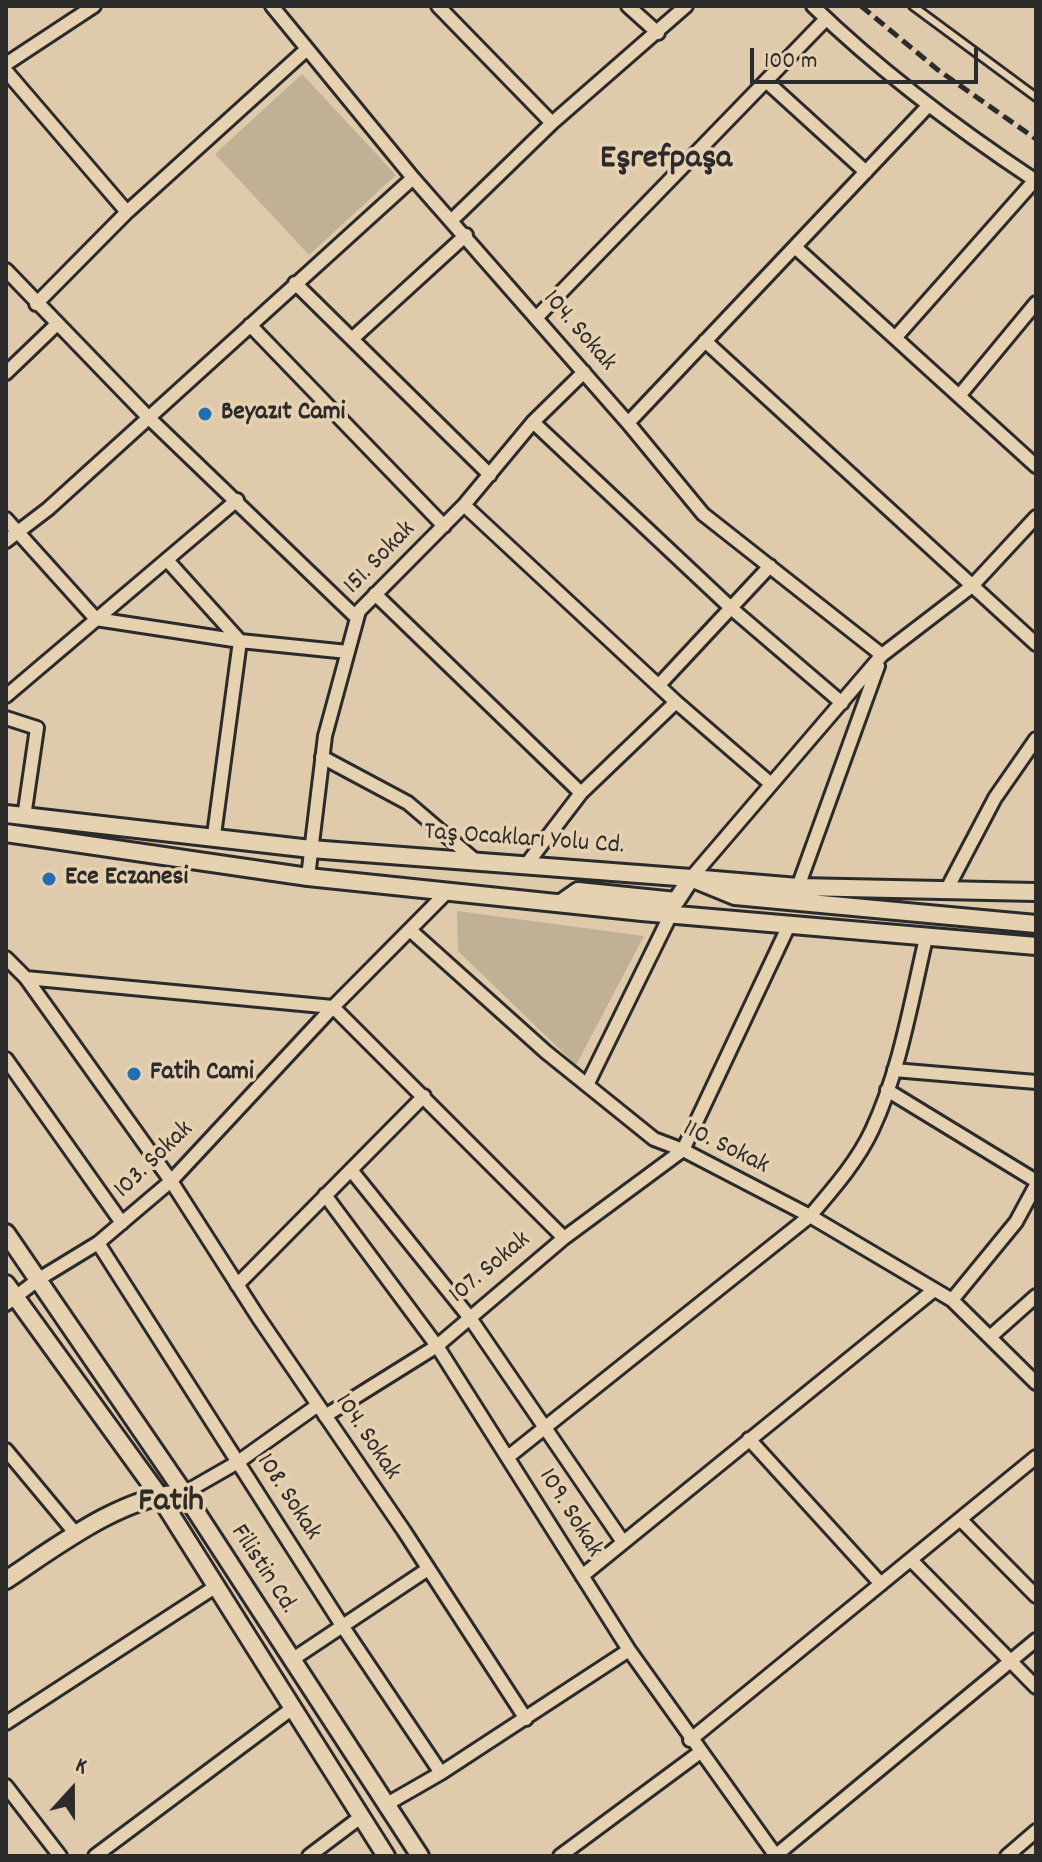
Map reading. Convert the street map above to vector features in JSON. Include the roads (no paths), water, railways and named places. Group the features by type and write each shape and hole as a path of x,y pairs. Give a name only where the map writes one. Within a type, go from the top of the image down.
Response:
{"main road":[{"name":"Taş Ocakları Yolu Cd.","path":"6,814 214,835 311,849 691,878 735,896 1036,924"},
{"name":"Taş Ocakları Yolu Cd.","path":"6,833 308,877 671,914 1036,946"},
{"path":"561,903 578,891 676,901 691,878 798,887 1036,892"},
{"name":"Filistin Cd.","path":"6,1233 184,1493 420,1856"},
{"name":"Filistin Cd.","path":"9,1295 158,1494 386,1856"},
{"path":"6,1580 76,1534 158,1494 184,1493"}],"street":[{"path":"6,64 94,6"},
{"name":"104. Sokak","path":"272,6 413,178 537,317 703,514 882,655"},
{"path":"438,6 552,123"},
{"path":"628,6 658,33"},
{"path":"452,220 552,123 686,6"},
{"path":"813,6 928,106 1035,181 895,338"},
{"path":"537,317 826,19"},
{"path":"36,304 127,212 307,49"},
{"path":"6,71 127,212"},
{"path":"766,81 866,172"},
{"path":"628,423 928,106"},
{"path":"6,541 48,509 413,178"},
{"path":"352,339 466,235"},
{"path":"795,247 1036,466"},
{"path":"6,270 148,417 357,618"},
{"path":"295,283 490,475"},
{"path":"959,396 1036,303"},
{"path":"6,373 57,324"},
{"path":"250,325 444,526"},
{"path":"705,341 1036,644"},
{"name":"151. Sokak","path":"308,877 322,757 357,618 375,594 464,505 533,422 584,372"},
{"path":"533,422 731,608 842,703"},
{"path":"6,696 237,500"},
{"path":"464,505 676,702 771,784"},
{"path":"691,878 882,655 972,586 1036,517"},
{"path":"6,519 96,619 240,641 348,652"},
{"path":"167,560 240,641 214,835"},
{"path":"659,685 770,566"},
{"path":"375,594 581,793"},
{"path":"798,887 882,655"},
{"path":"526,865 581,793 676,702"},
{"path":"6,718 37,728 24,817"},
{"path":"947,889 995,798 1036,739"},
{"path":"322,757 408,803 477,862"},
{"name":"103. Sokak","path":"9,1295 98,1243 171,1181 333,1007 449,890"},
{"path":"587,1085 671,914"},
{"path":"683,1150 790,923"},
{"name":"110. Sokak","path":"410,930 587,1085 654,1139 683,1150 810,1216 952,1300 1036,1383"},
{"path":"508,1457 810,1216 842,1179 860,1150 894,1070 926,938"},
{"name":"104. Sokak","path":"6,958 26,978 171,1181 526,1719"},
{"path":"26,978 333,1007 564,1238"},
{"path":"6,1059 122,1223"},
{"path":"894,1070 1036,1082"},
{"path":"887,1090 1036,1183 1016,1222 952,1300"},
{"path":"237,1285 424,1096"},
{"name":"107. Sokak","path":"325,1416 437,1346 564,1238 683,1150"},
{"path":"351,1170 470,1318 623,1542"},
{"name":"109. Sokak","path":"325,1195 437,1346 629,1650 699,1753 775,1856"},
{"name":"108. Sokak","path":"98,1243 343,1627 441,1773"},
{"path":"582,1576 934,1290"},
{"path":"990,1337 1036,1296"},
{"path":"184,1493 238,1462 318,1405"},
{"path":"749,1439 881,1584"},
{"path":"6,1450 76,1534"},
{"path":"690,1740 1036,1457"},
{"path":"960,1519 1036,1596"},
{"path":"911,1560 1036,1687"},
{"path":"293,1659 428,1569"},
{"path":"6,1723 215,1587"},
{"path":"775,1856 1036,1640"},
{"path":"387,1804 526,1719 629,1650"},
{"path":"95,1856 294,1707"},
{"path":"560,1856 699,1753"},
{"path":"6,1786 60,1856"},
{"path":"309,1856 362,1816"},
{"path":"1007,1856 1036,1831"}],"lane":[{"path":"913,6 1036,97"}],"railway":[{"path":"861,6 938,70 1036,139"}],"place":[{"name":"Beyazıt Cami","path":"205,414"},
{"name":"Ece Eczanesi","path":"49,879"},
{"name":"Fatih Cami","path":"134,1074"}],"district":[{"name":"Eşrefpaşa","path":"666,161"},
{"name":"Fatih","path":"171,1504"}]}
